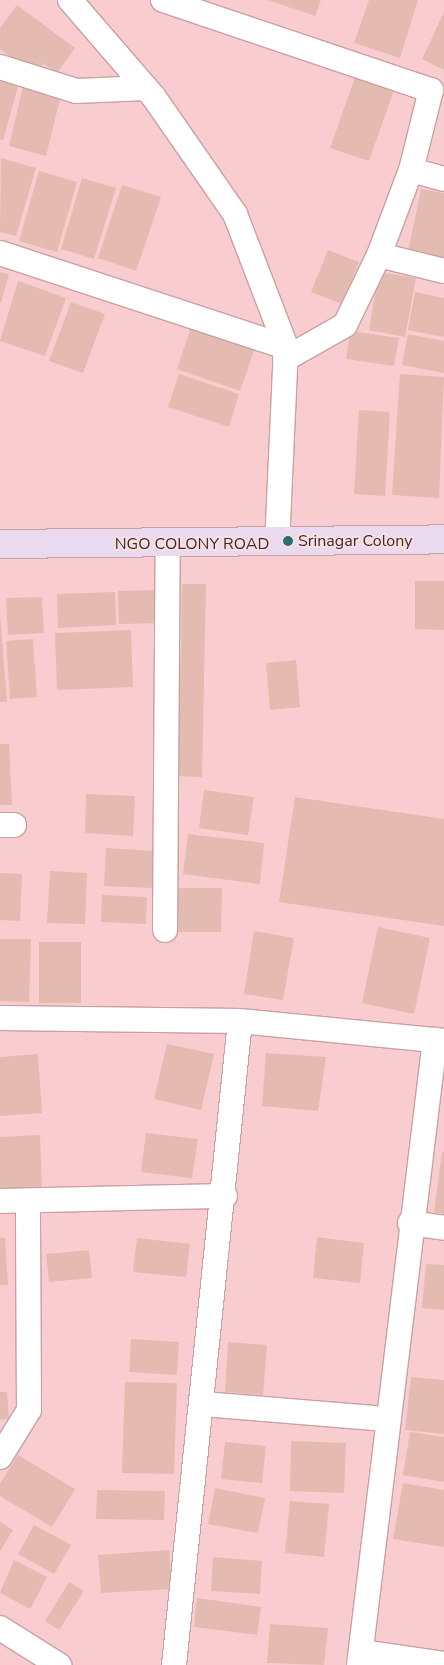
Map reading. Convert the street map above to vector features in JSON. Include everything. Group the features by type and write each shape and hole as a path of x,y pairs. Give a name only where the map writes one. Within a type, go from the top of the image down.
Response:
{"street":[{"path":"0,253 286,353 345,325 379,255 410,170 431,90 163,0"},
{"path":"76,2 146,88 235,214 286,353 277,543"},
{"path":"0,67 76,91 146,88"},
{"path":"410,170 444,179"},
{"path":"379,255 444,271"},
{"name":"NGO COLONY ROAD","path":"0,544 277,543 444,538"},
{"path":"165,930 168,544"},
{"path":"0,1018 240,1021 440,1040 410,1223 386,1419 360,1659 444,1664"},
{"path":"174,1665 226,1196 240,1021"},
{"path":"0,1201 226,1196"},
{"path":"0,1457 29,1410 28,1200"},
{"path":"410,1223 444,1228"},
{"path":"203,1404 386,1419"},
{"path":"0,1628 59,1665"}],"building":[{"path":"267,0 321,0 315,16"},
{"path":"369,0 418,0 400,58 354,43"},
{"path":"17,5 75,48 57,73 43,63 35,74 0,49 0,28"},
{"path":"444,12 444,70 422,59"},
{"path":"0,75 20,80 3,140 0,139"},
{"path":"355,77 394,90 369,161 330,148"},
{"path":"24,82 62,91 46,156 9,146"},
{"path":"1,158 36,168 16,236 0,232"},
{"path":"39,171 77,182 57,252 19,241"},
{"path":"82,178 116,188 94,259 61,249"},
{"path":"122,185 161,197 136,271 98,258"},
{"path":"421,189 444,193 444,260 408,252"},
{"path":"328,250 359,262 342,304 311,292"},
{"path":"0,272 9,274 1,303 0,302"},
{"path":"379,272 416,278 405,337 369,330"},
{"path":"18,281 66,298 45,356 0,341"},
{"path":"415,292 444,298 444,337 408,330"},
{"path":"71,302 105,314 83,373 49,361"},
{"path":"192,324 256,345 240,391 177,369"},
{"path":"350,331 399,338 394,366 346,359"},
{"path":"408,334 444,341 444,373 402,365"},
{"path":"179,374 239,394 229,427 168,407"},
{"path":"400,374 444,377 439,498 392,495"},
{"path":"359,410 390,412 385,496 354,494"},
{"path":"415,581 444,581 444,630 415,629"},
{"path":"182,584 206,584 202,777 178,776"},
{"path":"158,590 159,623 119,624 118,591"},
{"path":"115,592 116,625 58,628 57,594"},
{"path":"42,597 44,633 8,635 6,598"},
{"path":"0,613 7,702 0,702"},
{"path":"131,630 133,687 57,690 55,633"},
{"path":"33,639 37,697 10,699 6,641"},
{"path":"296,660 300,707 270,710 266,663"},
{"path":"0,744 9,744 12,805 0,805"},
{"path":"204,790 254,797 248,835 199,828"},
{"path":"86,794 135,796 133,836 85,833"},
{"path":"295,797 444,819 444,926 279,902"},
{"path":"188,834 264,843 260,884 183,874"},
{"path":"106,848 154,851 152,888 104,886"},
{"path":"50,871 87,873 85,924 47,923"},
{"path":"0,873 22,874 20,921 0,920"},
{"path":"178,888 222,888 221,932 178,932"},
{"path":"102,895 147,897 146,924 101,922"},
{"path":"378,927 430,938 414,1014 362,1003"},
{"path":"254,931 294,938 283,1000 244,994"},
{"path":"0,939 31,939 29,1002 0,1001"},
{"path":"39,942 81,942 81,1003 39,1003"},
{"path":"167,1044 214,1054 201,1110 154,1099"},
{"path":"266,1053 326,1057 318,1111 262,1106"},
{"path":"38,1054 42,1113 0,1116 0,1057"},
{"path":"146,1133 198,1139 192,1178 141,1172"},
{"path":"40,1135 42,1190 0,1191 0,1137"},
{"path":"442,1152 444,1152 444,1214 434,1212"},
{"path":"317,1237 364,1243 360,1283 313,1278"},
{"path":"0,1238 5,1238 8,1285 0,1285"},
{"path":"137,1238 190,1244 186,1277 133,1272"},
{"path":"89,1250 92,1278 49,1282 46,1254"},
{"path":"426,1264 444,1265 444,1310 422,1308"},
{"path":"131,1339 179,1342 177,1375 129,1372"},
{"path":"228,1342 267,1345 263,1395 225,1392"},
{"path":"411,1377 444,1380 444,1434 405,1430"},
{"path":"125,1382 177,1383 174,1474 122,1473"},
{"path":"0,1392 7,1392 9,1419 0,1420"},
{"path":"410,1432 444,1437 444,1482 403,1475"},
{"path":"291,1441 346,1443 344,1493 290,1491"},
{"path":"225,1442 266,1446 262,1483 221,1479"},
{"path":"18,1455 75,1489 52,1527 0,1496 0,1484"},
{"path":"403,1483 444,1490 444,1547 393,1539"},
{"path":"215,1488 265,1498 258,1533 208,1524"},
{"path":"97,1490 165,1491 164,1520 96,1519"},
{"path":"290,1501 329,1504 324,1557 285,1553"},
{"path":"0,1522 13,1530 0,1551"},
{"path":"34,1525 71,1545 54,1574 18,1554"},
{"path":"169,1550 172,1589 101,1593 98,1555"},
{"path":"213,1557 262,1561 260,1594 211,1591"},
{"path":"14,1560 47,1577 30,1609 0,1593"},
{"path":"69,1582 84,1591 59,1630 45,1621"},
{"path":"197,1598 261,1607 257,1635 194,1627"},
{"path":"270,1624 328,1628 324,1665 267,1663"}],"place":[{"name":"Srinagar Colony","path":"288,541"}]}
